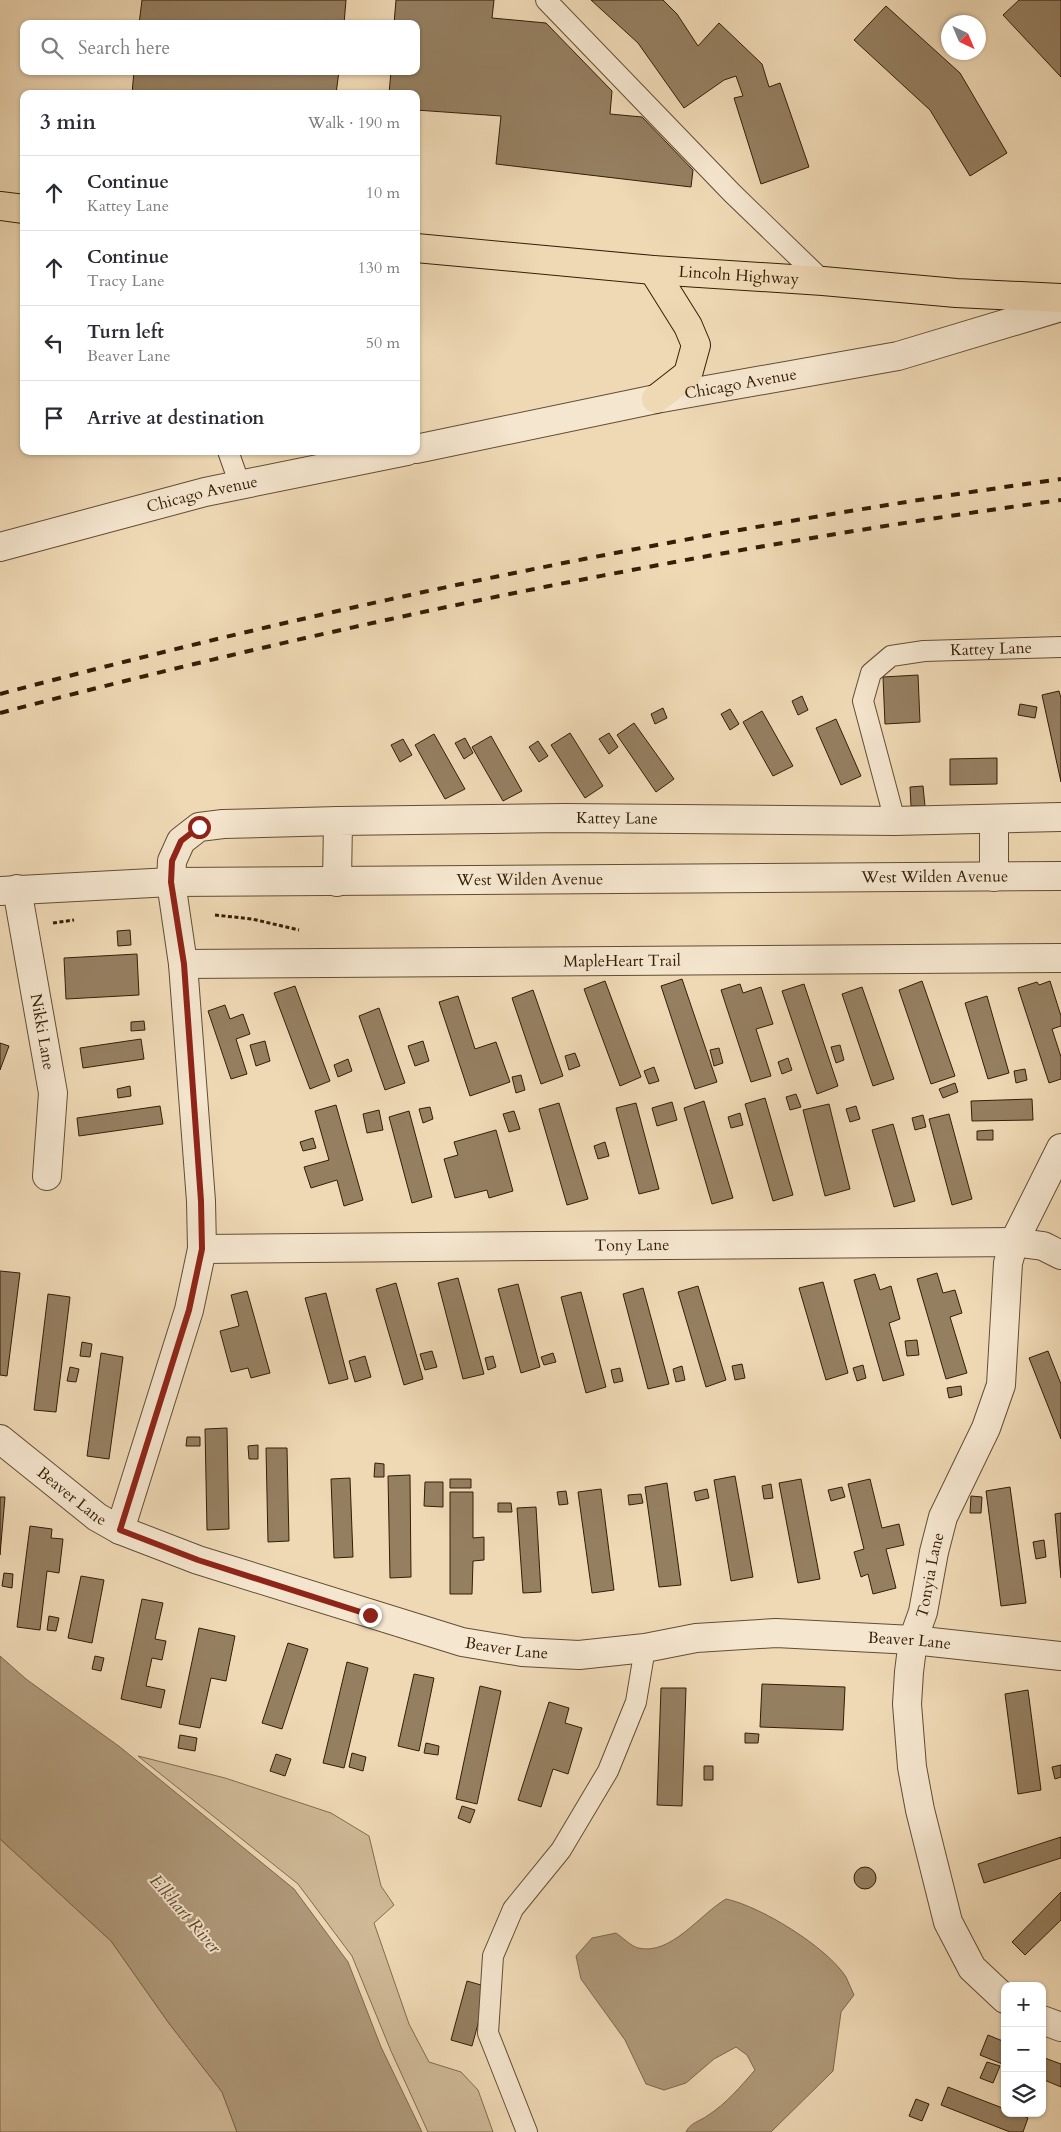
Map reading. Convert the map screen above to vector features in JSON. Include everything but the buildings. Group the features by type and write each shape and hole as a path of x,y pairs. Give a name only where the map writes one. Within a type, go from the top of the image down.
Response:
{"highway":[{"path":"0,206 20,208"},
{"name":"Lincoln Highway","path":"420,248 653,270 823,281 956,293 1061,298"},
{"path":"653,270 688,326 696,345 688,374 656,399"}],"street":[{"name":"Chicago Avenue","path":"420,448 656,399 898,356 1061,307"},
{"name":"Chicago Avenue","path":"0,546 205,492 387,455"},
{"name":"Kattey Lane","path":"120,1530 189,1310 202,1249 201,1201 184,964 171,882 172,861 181,841 199,827 223,824 338,821 564,818 895,821 1061,817"},
{"path":"994,819 994,877"},
{"path":"337,882 338,821"},
{"name":"West Wilden Avenue","path":"8,890 171,882 1061,876"},
{"name":"Nikki Lane","path":"8,890 53,1093 47,1176"},
{"name":"MapleHeart Trail","path":"184,964 1061,958"},
{"name":"Tonyia Lane","path":"1001,1995 972,1968 960,1948 946,1913 920,1810 912,1767 907,1704 913,1640 923,1612 934,1552 943,1517 986,1428 1001,1385 1008,1263 1014,1242 1061,1148"},
{"name":"Tony Lane","path":"202,1249 1014,1242 1043,1246 1061,1255"},
{"name":"Beaver Lane","path":"0,1440 97,1517 120,1530 207,1562 462,1642 522,1652 579,1656 735,1634 913,1640 1061,1656"},
{"path":"1046,2021 1061,2027"}],"lane":[{"path":"546,0 732,193 823,281"},
{"path":"229,455 240,485"},
{"name":"Kattey Lane","path":"895,821 863,701 871,673 891,656 924,651 1061,647"},
{"path":"527,2132 488,2033 493,1956 513,1909 561,1850 608,1771 636,1702 644,1648"}],"shaded area":[{"path":"138,1756 225,1778 331,1813 369,1836 381,1886 394,1905 374,1923 409,2024 429,2062 461,2072 478,2090 493,2132 428,2132 391,2051 352,1956 298,1884"},
{"path":"0,1839 111,1941 168,2022 222,2092 237,2132 0,2132"}],"water":[{"name":"Elkhart River","path":"0,1656 26,1679 120,1747 294,1889 348,1962 381,2047 422,2132 237,2132 222,2092 168,2022 111,1941 0,1839"},
{"path":"726,1899 740,1903 774,1919 809,1941 837,1965 846,1977 854,1995 841,2012 833,2071 771,2132 686,2132 693,2124 727,2100 755,2070 747,2055 736,2047 714,2059 686,2083 664,2090 646,2084 625,2040 581,1979 576,1956 592,1938 616,1933 638,1948 650,1949 662,1946 685,1932"}],"railway":[{"path":"0,694 263,628 527,570 793,521 1061,479"},
{"path":"0,713 131,679 263,648 528,590 794,541 927,519 1061,500"}],"route":[{"path":"199,827 181,841 172,861 171,882 184,964 201,1201 202,1249 189,1310 120,1530 198,1560 370,1615"}]}
